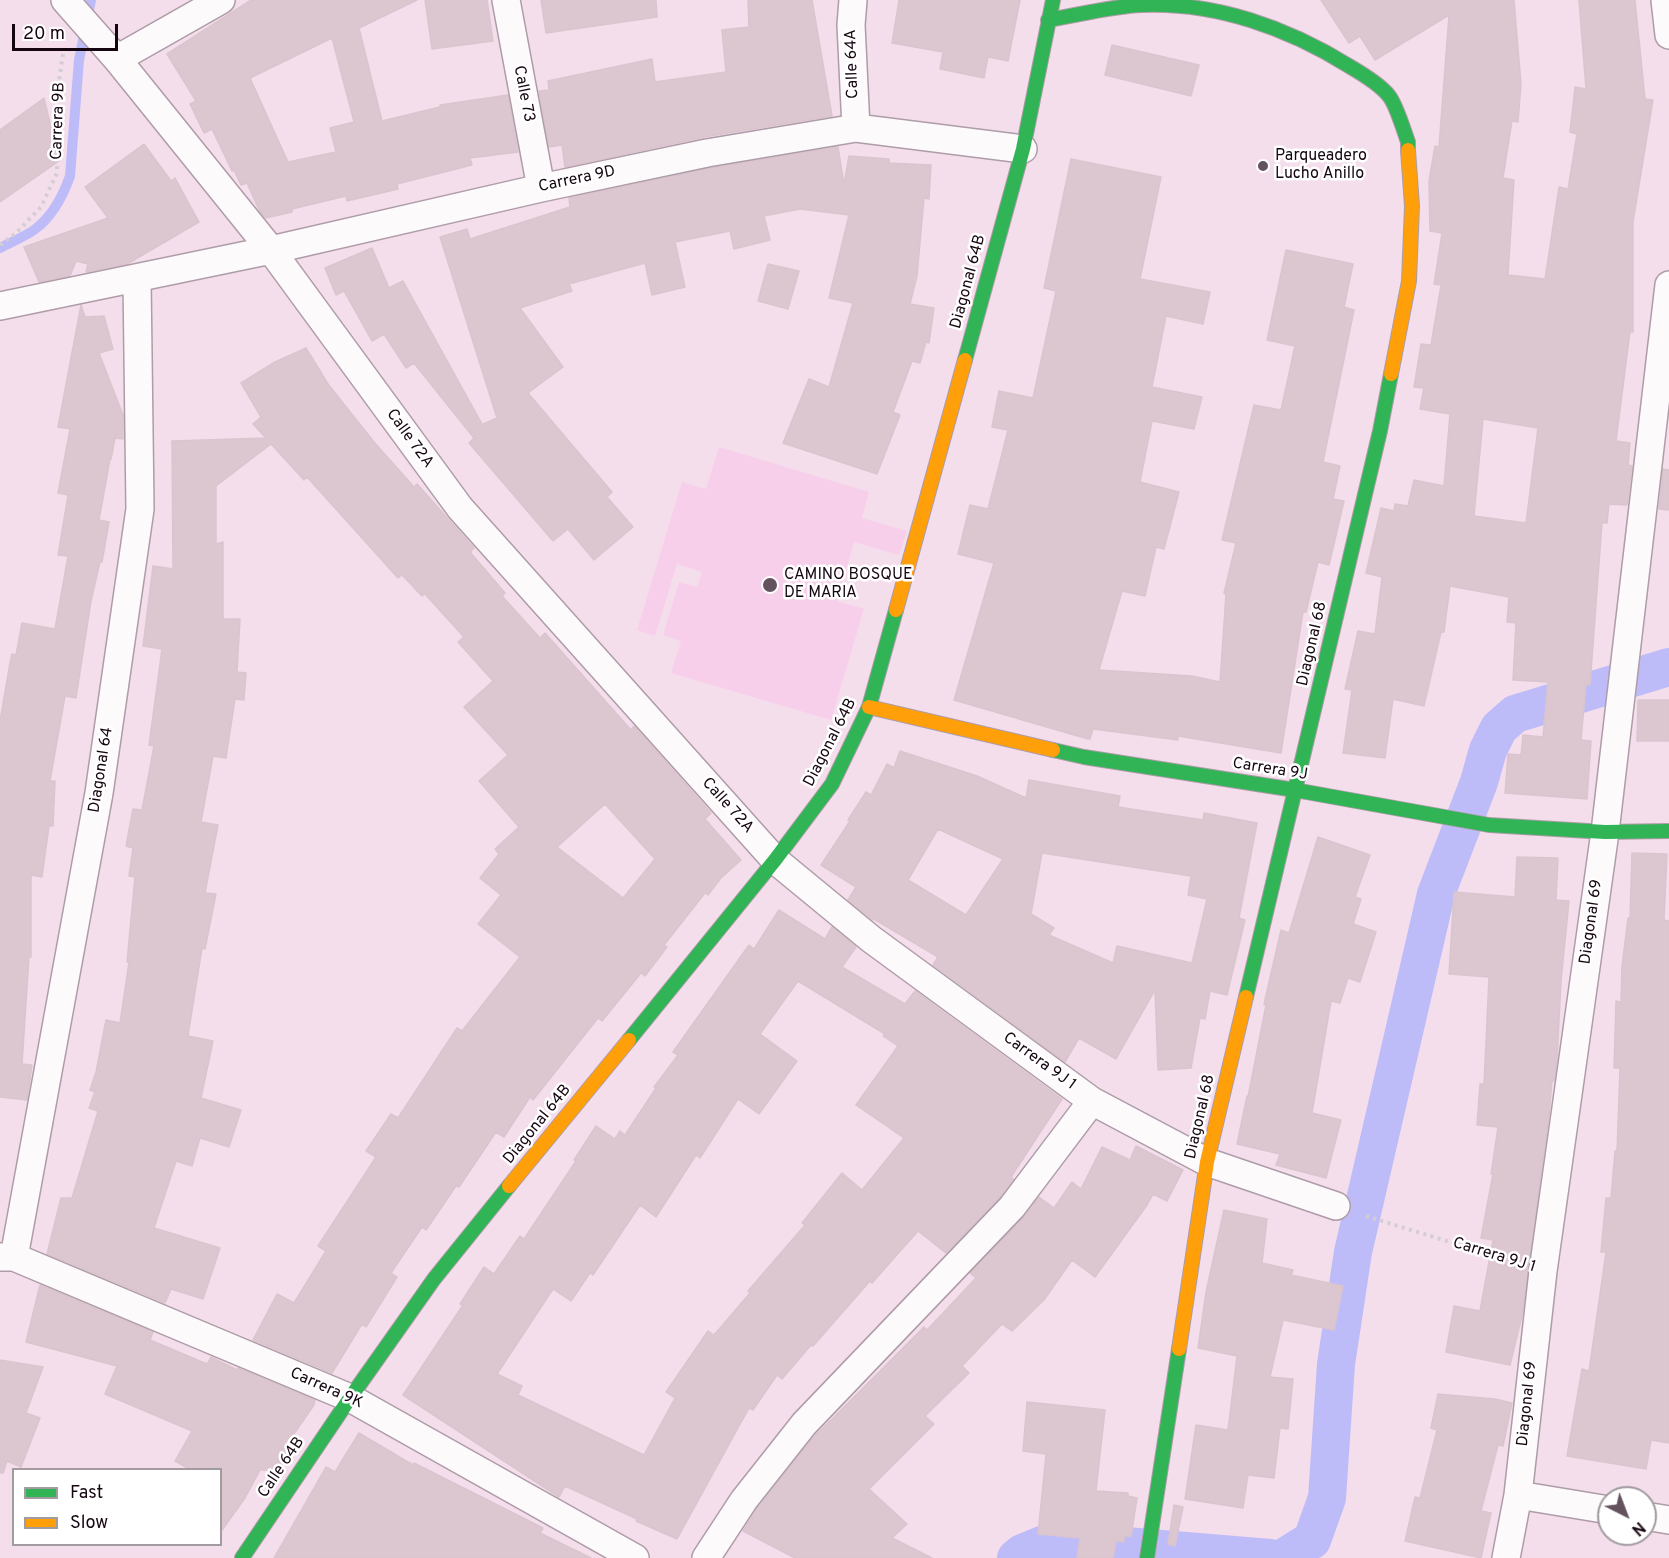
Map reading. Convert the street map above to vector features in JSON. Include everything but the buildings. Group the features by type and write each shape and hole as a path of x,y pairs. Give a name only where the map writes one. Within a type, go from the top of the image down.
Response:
{"street":[{"path":"117,60 221,0"},
{"name":"Calle 73","path":"506,0 541,188"},
{"name":"Calle 64A","path":"853,0 856,128"},
{"name":"Diagonal 64B","path":"350,1398 434,1280 775,860 832,784 870,707 1023,149 1053,0"},
{"path":"1665,0 1669,35"},
{"name":"Diagonal 68","path":"1048,20 1145,3 1219,12 1247,19 1292,35 1360,72 1390,96 1408,142 1412,206 1408,280 1380,431 1207,1162 1147,1558"},
{"name":"Calle 72A","path":"71,7 117,60 271,250 460,508 775,860"},
{"name":"Carrera 9D","path":"136,279 707,153 856,128 1023,149"},
{"path":"0,306 136,279"},
{"name":"Diagonal 64","path":"7,1257 99,793 140,509 136,279"},
{"name":"Diagonal 69","path":"1506,1558 1518,1495 1543,1271 1605,832 1669,285"},
{"name":"Carrera 9J","path":"870,707 1084,757 1295,790 1448,819 1489,825 1605,832 1669,831"},
{"name":"Carrera 9J 1","path":"775,860 871,939 1092,1101 1207,1162 1336,1206"},
{"path":"706,1558 744,1500 804,1424 1012,1207 1092,1101"},
{"name":"Carrera 9K","path":"7,1257 350,1398 635,1558"},
{"name":"Calle 64B","path":"242,1558 350,1398"},
{"path":"1518,1495 1597,1508"}],"path":[{"name":"Carrera 9B","path":"0,245 16,233 41,207 57,173 58,87 71,7"},
{"name":"Carrera 9J 1","path":"1376,1220 1543,1271"}],"shaded area":[{"name":"CAMINO BOSQUE DE MARIA","path":"719,447 869,492 862,518 907,531 899,555 854,542 837,601 864,609 831,720 671,673 681,641 663,635 679,582 697,587 702,572 677,564 655,636 637,630 682,482 706,489"}],"waterway":[{"path":"0,248 30,233 46,219 60,198 70,176 79,60 91,0"},
{"path":"1283,1558 1312,1540 1327,1498 1336,1364 1353,1252 1436,894 1479,782 1488,750 1499,728 1515,714 1669,667"},
{"path":"1016,1558 1022,1553 1054,1540 1270,1558"}],"traffic: fast":[{"path":"965,360 1023,149 1053,0"},
{"path":"1048,20 1119,7 1170,5 1224,13 1276,29 1326,52 1381,88 1392,100 1397,111 1408,142 1408,150"},
{"path":"1246,997 1380,431 1391,374"},
{"path":"629,1040 775,860 832,784 869,707 896,610"},
{"path":"1053,750 1489,825 1605,832 1669,831"},
{"path":"242,1558 434,1279 509,1186"},
{"path":"1147,1558 1179,1349"}],"traffic: slow":[{"path":"1391,374 1409,281 1412,206 1408,150"},
{"path":"896,610 965,360"},
{"path":"869,707 1053,750"},
{"path":"1179,1349 1207,1162 1246,997"},
{"path":"509,1186 629,1040"}],"place":[{"name":"Parqueadero Lucho Anillo","path":"1263,166"},
{"name":"CAMINO BOSQUE DE MARIA","path":"770,585"}]}
